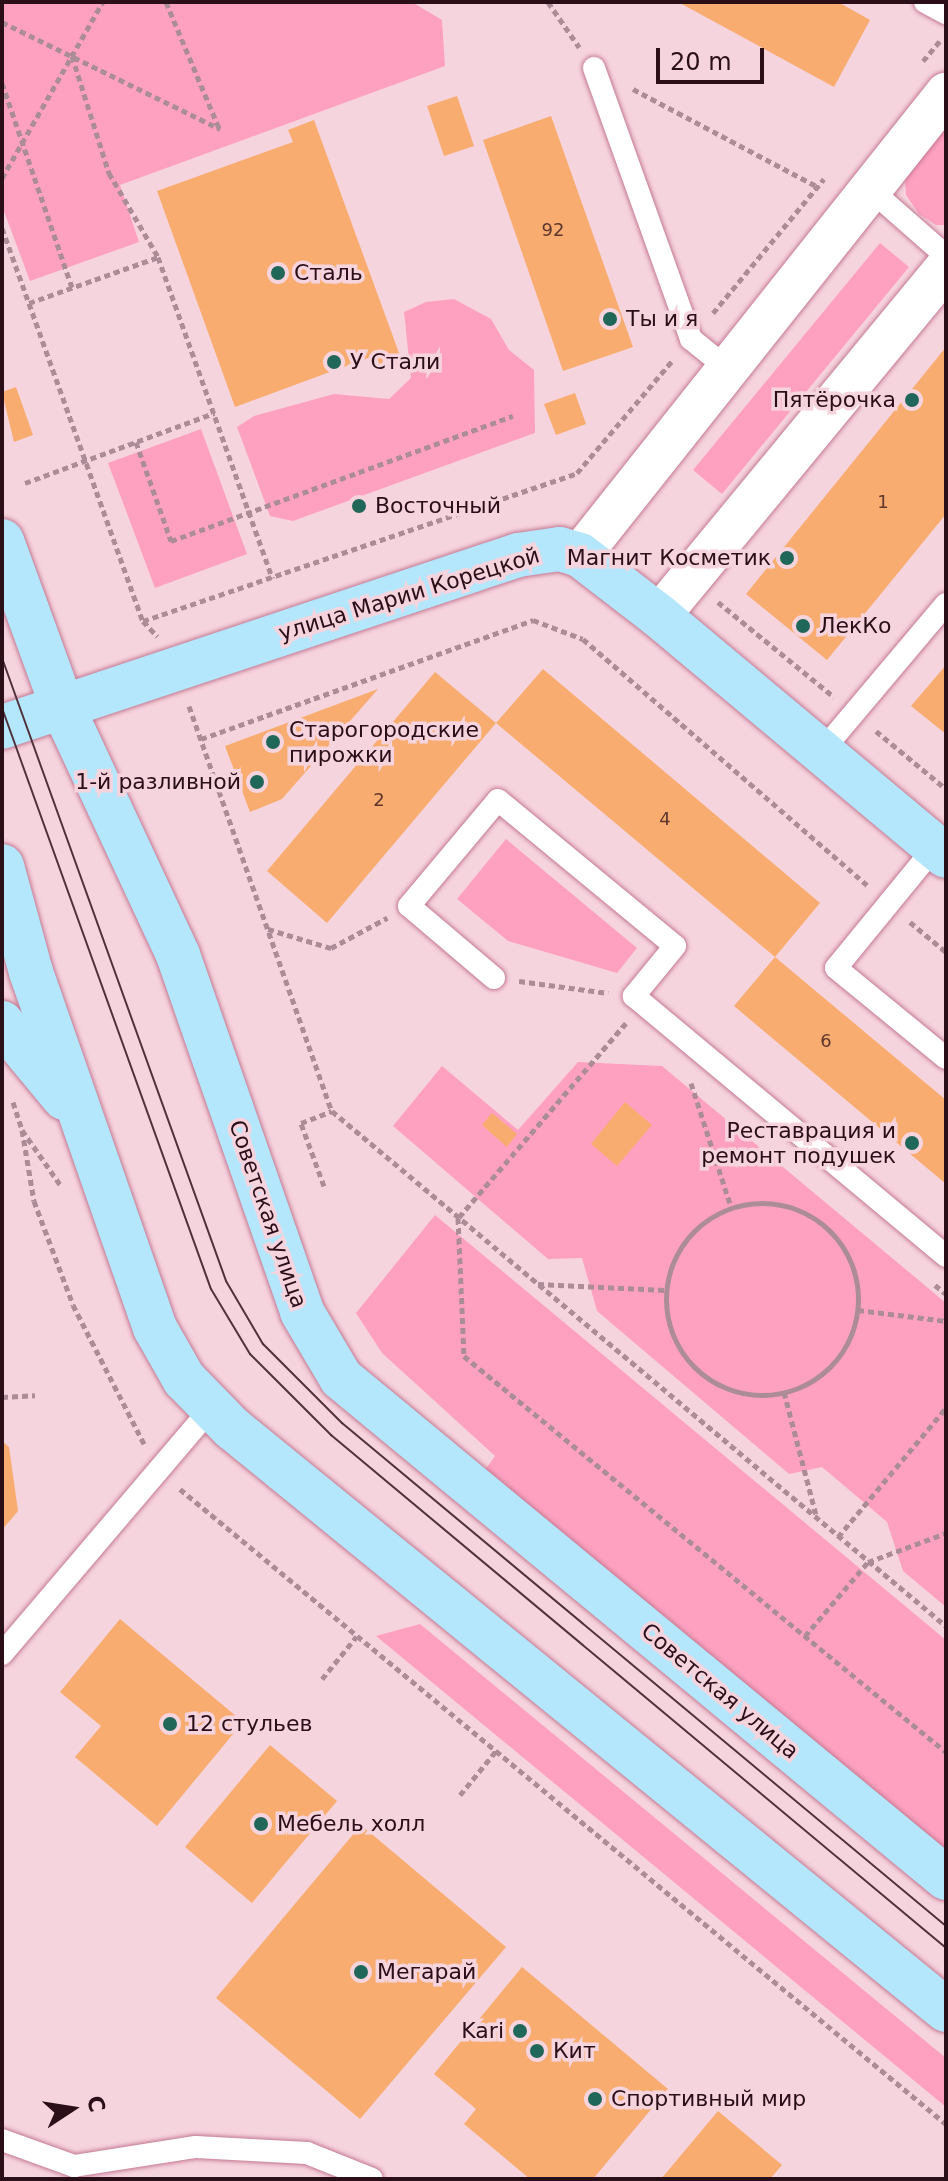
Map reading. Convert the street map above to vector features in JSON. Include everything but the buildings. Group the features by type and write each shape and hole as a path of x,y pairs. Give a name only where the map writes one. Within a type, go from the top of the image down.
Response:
{"main road":[{"name":"Советская улица","path":"2,541 62,706 178,955 302,1312 341,1378 946,1878"},
{"name":"улица Марии Корецкой","path":"2,727 518,555 560,549 580,555"},
{"path":"580,555 659,616 940,852"},
{"path":"2,866 31,972 155,1328 184,1379 212,1407 946,2010"},
{"path":"2,1023 83,1120"}],"street":[{"path":"580,555 871,190 931,82"},
{"path":"659,616 946,268"}],"lane":[{"path":"925,2 946,13"},
{"path":"594,68 691,339 727,368"},
{"path":"871,190 946,256"},
{"path":"822,751 946,604"},
{"path":"494,978 409,906 498,800 675,946 638,1000 946,1256"},
{"path":"940,852 888,903 836,968 946,1058"},
{"path":"2,1654 212,1407"},
{"path":"2,2140 74,2166 196,2147 307,2153 372,2179"}],"path":[{"path":"2,178 103,2"},
{"path":"2,22 220,129 166,2"},
{"path":"548,2 594,68 818,187"},
{"path":"931,82 946,34"},
{"path":"72,56 109,173 158,257 272,578"},
{"path":"2,83 72,287"},
{"path":"2,228 143,621 577,473 828,175"},
{"path":"29,303 158,257"},
{"path":"25,483 214,413"},
{"path":"136,442 171,541 513,416"},
{"path":"201,739 533,620 583,639 946,952"},
{"path":"187,701 332,1111 946,1626"},
{"path":"268,929 331,948 409,906"},
{"path":"494,978 638,1000"},
{"path":"638,1000 458,1218 464,1356 946,1752"},
{"path":"710,1060 691,1084 731,1207"},
{"path":"7,1086 22,1130 34,1201 73,1305 158,1471 946,2124"},
{"path":"324,1186 301,1123 332,1111"},
{"path":"22,1130 62,1188"},
{"path":"753,1202 784,1204 812,1215 835,1235 852,1261 858,1310 845,1349 826,1373 784,1392 736,1393 706,1378 682,1354 673,1334 665,1290 674,1257 693,1230 731,1207 753,1202"},
{"path":"537,1284 665,1290"},
{"path":"858,1310 946,1321"},
{"path":"784,1392 816,1518"},
{"path":"2,1397 35,1395"},
{"path":"838,1537 946,1408"},
{"path":"805,1636 868,1562 946,1533"},
{"path":"322,1679 357,1636"},
{"path":"460,1795 496,1751"}],"shaded area":[{"path":"2,2 412,2 442,20 445,66 120,185 139,242 30,281 2,206"},
{"path":"946,116 946,225 936,225 919,214 906,195 905,177"},
{"path":"880,243 909,267 722,494 693,470"},
{"path":"454,299 491,319 509,350 534,370 535,433 293,521 270,516 237,427 254,416 334,394 389,399 411,378 404,312 426,302"},
{"path":"201,429 247,554 155,588 108,463"},
{"path":"506,839 637,948 617,973 508,941 457,899"},
{"path":"578,1062 662,1066 946,1303 946,1607 903,1571 887,1522 822,1467 789,1474 597,1311 582,1258 548,1259 393,1126 442,1066 518,1130"},
{"path":"435,1215 946,1640 946,1856 483,1473 495,1456 382,1353 356,1313"},
{"path":"420,1624 946,2058 946,2107 376,1636"}],"tram line":[{"path":"2,658 226,1281 263,1344 342,1423 946,1926"},
{"path":"2,708 211,1289 250,1354 331,1435 946,1948"}],"place":[{"name":"Сталь","path":"278,273"},
{"name":"Ты и я","path":"610,319"},
{"name":"У Стали","path":"334,362"},
{"name":"Пятёрочка","path":"912,400"},
{"name":"Восточный","path":"359,506"},
{"name":"Магнит Косметик","path":"787,558"},
{"name":"ЛекКо","path":"803,626"},
{"name":"Старогородские пирожки","path":"273,742"},
{"name":"1-й разливной","path":"257,782"},
{"name":"Реставрация и ремонт подушек","path":"912,1143"},
{"name":"12 стульев","path":"170,1724"},
{"name":"Мебель холл","path":"261,1824"},
{"name":"Мегарай","path":"361,1972"},
{"name":"Kari","path":"520,2031"},
{"name":"Кит","path":"537,2051"},
{"name":"Спортивный мир","path":"595,2099"}]}
